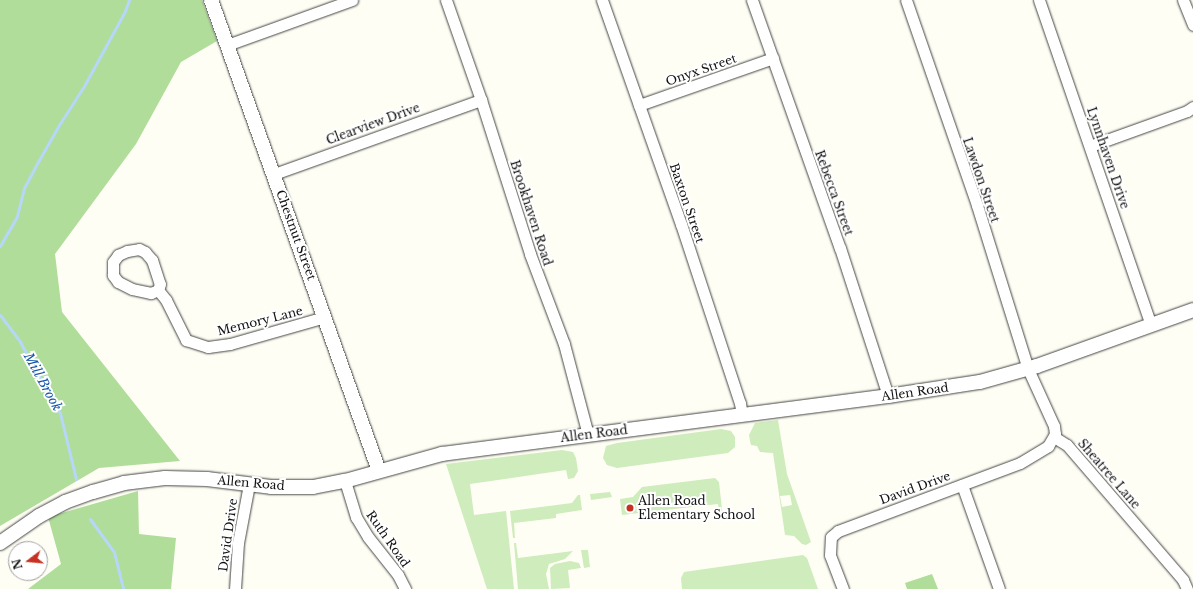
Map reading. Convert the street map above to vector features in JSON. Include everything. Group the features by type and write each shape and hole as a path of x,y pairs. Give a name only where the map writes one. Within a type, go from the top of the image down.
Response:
{"street":[{"name":"Chestnut Street","path":"211,0 379,471"},
{"path":"227,45 352,0"},
{"name":"Brookhaven Road","path":"446,0 481,100 530,254 564,344 588,435"},
{"name":"Baxton Street","path":"602,0 683,231 740,403 742,415"},
{"name":"Rebecca Street","path":"752,0 840,248 888,396"},
{"name":"Lawdon Street","path":"906,0 977,205 1028,369"},
{"name":"Lynnhaven Drive","path":"1039,0 1151,325"},
{"path":"1183,0 1193,26"},
{"name":"Onyx Street","path":"639,105 772,58"},
{"name":"Clearview Drive","path":"274,174 481,100"},
{"path":"1090,146 1187,111 1193,107"},
{"name":"Memory Lane","path":"139,249 145,252 155,266 160,284 158,290 151,293 139,291 118,282 113,275 113,262 118,255 127,251 139,249"},
{"name":"Memory Lane","path":"158,290 166,300 186,340 208,346 230,344 325,317"},
{"name":"Allen Road","path":"0,543 39,516 65,502 124,483 165,478 207,479 271,487 313,487 345,481 442,454 888,396 980,382 1028,369 1193,310"},
{"path":"1028,369 1054,426 1054,437"},
{"name":"David Drive","path":"843,589 830,554 831,537 838,531 1020,463 1048,446 1054,437"},
{"name":"Sheatree Lane","path":"1054,437 1067,445 1183,580 1187,589"},
{"name":"Ruth Road","path":"345,481 350,504 356,517 368,537 398,575 405,589"},
{"name":"David Drive","path":"235,589 238,542 249,484"},
{"path":"962,485 998,589"}],"green space":[{"path":"0,0 202,0 217,41 181,62 136,144 55,254 62,312 180,461 99,468 0,526"},
{"path":"778,420 787,474 811,542 806,545 802,544 794,536 785,535 773,453 760,452 757,446 751,445 749,435 755,423","holes":["790,495 792,505 782,507 780,496"]},
{"path":"721,429 731,431 735,437 735,447 728,453 617,468 607,465 603,458 606,446 617,443"},
{"path":"562,450 573,452 576,458 578,471 574,478 568,479 566,470 470,484 474,515 506,511 514,589 487,589 446,464"},
{"path":"715,478 719,482 723,518 720,518 718,504 622,515 620,499 633,497 642,487"},
{"path":"138,491 139,534 176,538 171,589 28,589 39,581 48,581 48,574 61,564 48,517"},
{"path":"610,492 612,497 591,500 590,494"},
{"path":"578,495 580,495 582,510 556,514 556,518 514,523 515,538 513,538 510,511 572,503"},
{"path":"514,543 516,543 518,558 573,551 565,559 549,564 546,574 549,589 518,589"},
{"path":"581,550 588,550 590,567 584,568"},
{"path":"803,555 807,558 818,589 682,589 681,578 684,572"},
{"path":"570,561 579,563 581,568 568,570 570,588 551,589 550,568 555,564"},
{"path":"932,574 938,589 907,589 905,583"}],"waterway":[{"path":"0,246 17,216 24,188 59,125 84,86 125,11 129,0"},
{"name":"Mill Brook","path":"0,315 20,342 60,413 76,479"},
{"name":"Mill Brook","path":"90,519 114,552 123,589"}],"place":[{"name":"Allen Road Elementary School","path":"630,508"}]}
